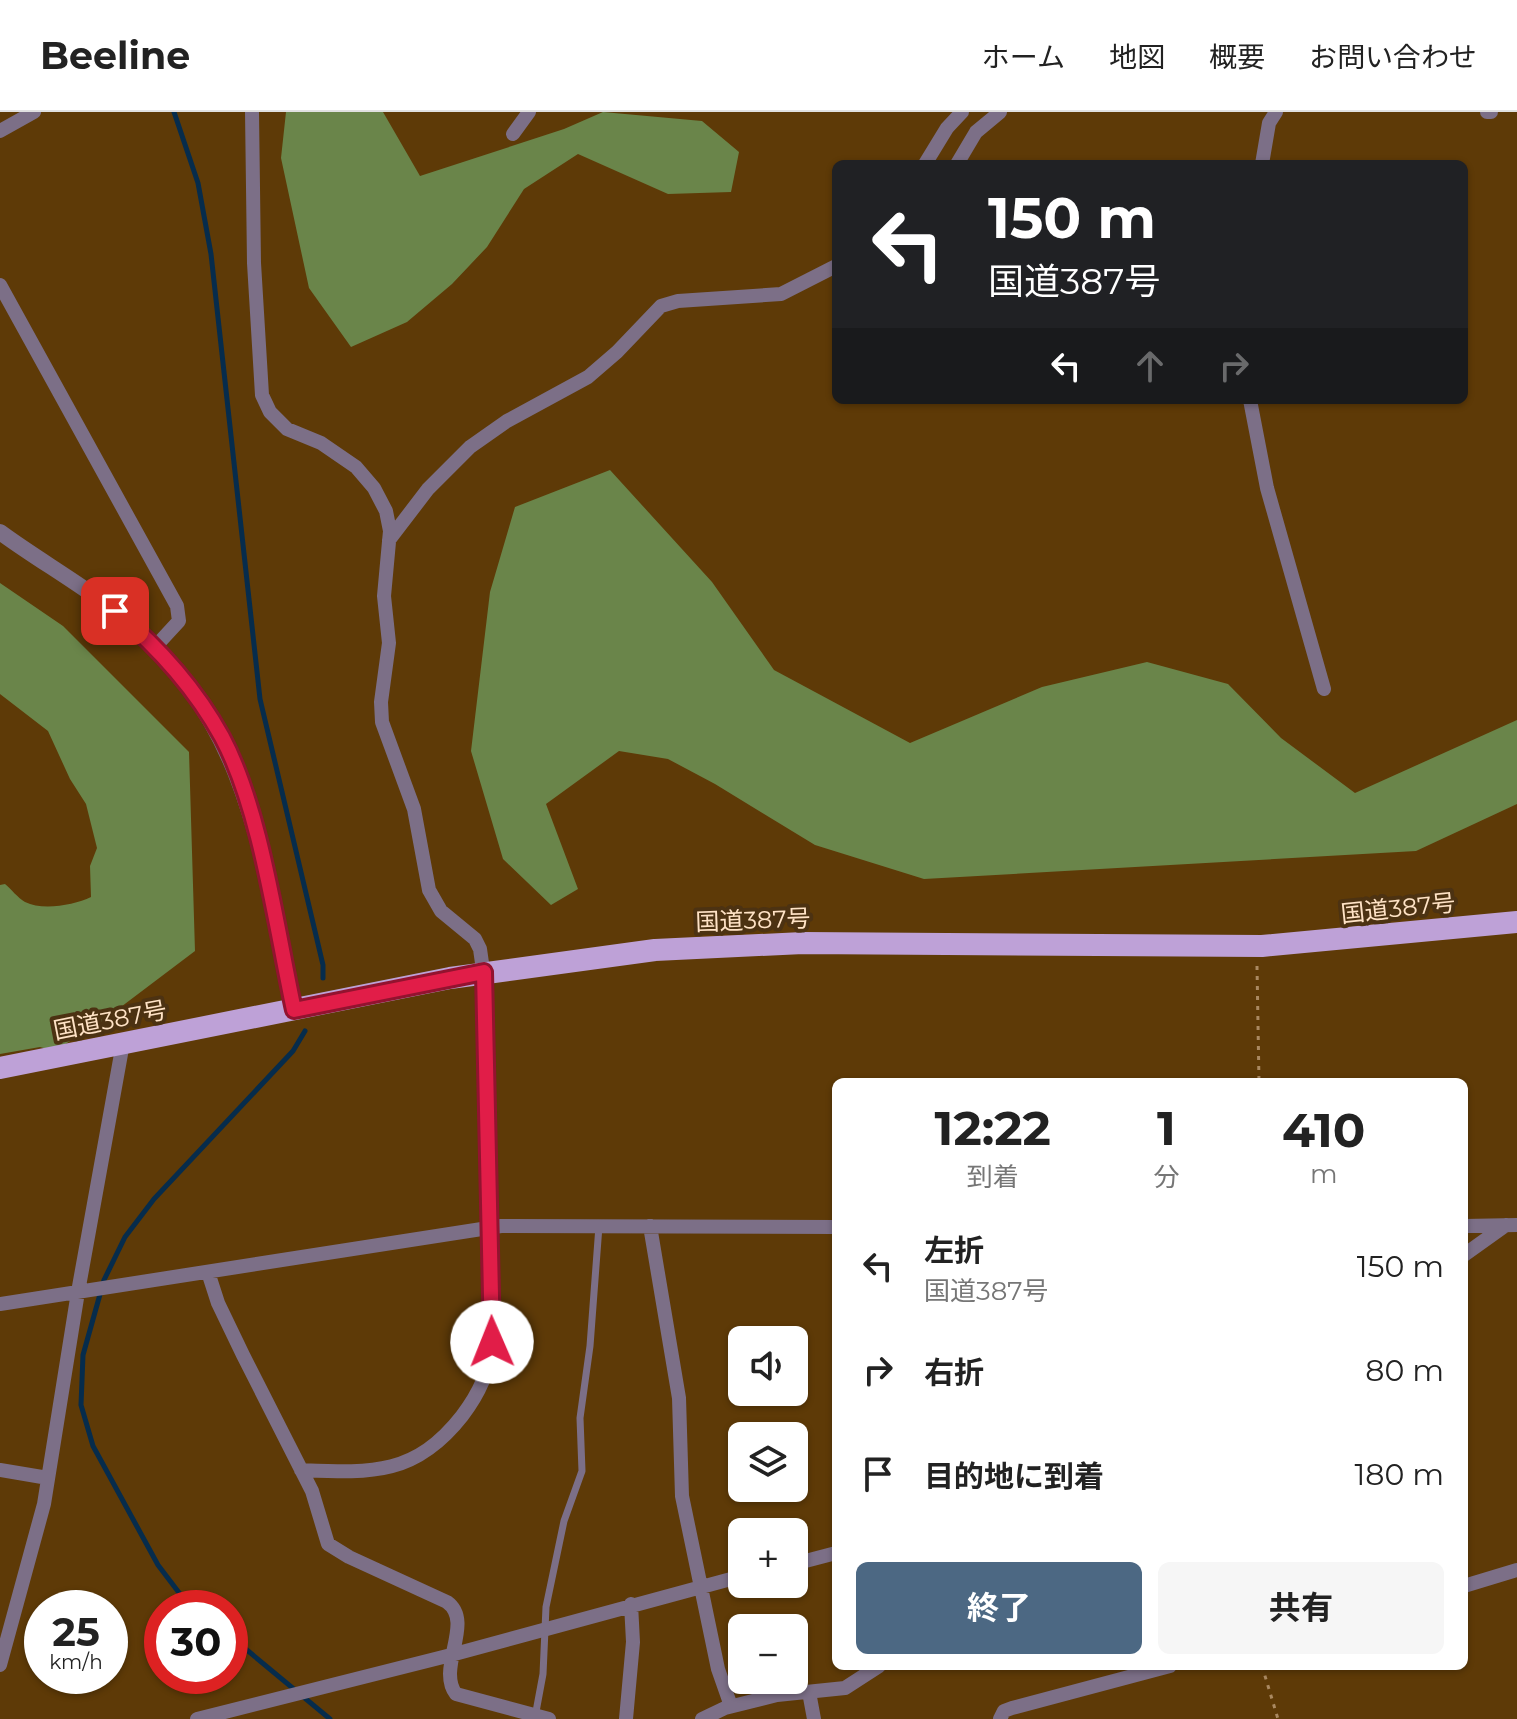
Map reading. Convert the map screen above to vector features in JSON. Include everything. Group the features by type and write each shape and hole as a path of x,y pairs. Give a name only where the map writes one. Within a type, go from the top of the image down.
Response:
{"highway":[{"name":"国道387号","path":"0,1068 484,972 619,953 803,943 1256,946 1517,922"}],"street":[{"path":"0,131 34,112"},
{"path":"252,112 254,263 262,395 270,412 287,429 321,443 343,457 374,488 386,511 389,540 384,596 389,643 381,702 382,722 414,809 429,890 441,911 475,939 484,972 490,1360 477,1396 439,1443 422,1456 360,1472 301,1470"},
{"path":"513,134 529,112"},
{"path":"927,160 942,135 962,112"},
{"path":"959,160 976,132 1000,112"},
{"path":"1263,160 1269,123 1276,112"},
{"path":"389,540 428,489 470,447 507,421 588,377 661,306 678,301 765,297 796,288 832,270"},
{"path":"0,285 177,606 179,621 155,647"},
{"path":"1251,404 1267,488 1324,689"},
{"path":"0,532 115,611 155,647 208,715 235,767 260,852 294,1010"},
{"path":"0,1665 42,1513 123,1043"},
{"path":"1468,1226 1512,1225"},
{"path":"1468,1252 1512,1225"},
{"path":"650,1226 677,1378 682,1496 718,1669 731,1706"},
{"path":"0,1304 489,1227 832,1227"},
{"path":"208,1272 218,1303 312,1491 324,1538 332,1548 447,1602 456,1610 458,1616 451,1655 452,1688 456,1694 539,1718"},
{"path":"0,1470 48,1478"},
{"path":"808,1560 832,1554"},
{"path":"1468,1585 1517,1570"},
{"path":"197,1719 451,1655 728,1579"},
{"path":"626,1719 633,1642 631,1604"},
{"path":"702,1719 731,1706 777,1695 845,1688 873,1670"},
{"path":"1000,1719 1004,1711 1012,1708 1155,1670"},
{"path":"809,1692 814,1719"}],"lane":[{"path":"539,1718 546,1607 560,1539 582,1471 580,1418 590,1346 599,1226"}],"path":[{"path":"1256,946 1259,1078"},
{"path":"1263,1670 1278,1719"}],"green space":[{"path":"286,112 383,112 420,176 564,129 603,112 702,121 739,152 731,192 668,194 578,154 524,189 487,247 452,284 407,322 351,347 309,288 281,158"},
{"path":"610,470 712,582 774,670 910,743 1042,687 1147,662 1228,684 1281,738 1355,793 1517,720 1517,804 1416,851 924,879 815,845 668,759 619,751 546,804 578,889 551,905 503,859 471,751 490,592 515,507"},
{"path":"0,583 63,626 189,752 195,951 101,1022 54,1051 40,1047 0,1054 0,885 5,884 32,905 58,906 84,900 91,897 90,866 97,848 86,804 70,779 48,731 0,694"}],"waterway":[{"path":"174,112 198,183 211,254 260,699 323,965 323,978"},
{"path":"177,1590 158,1565 93,1446 81,1405 83,1355 104,1280 125,1237 154,1199 293,1051 305,1031"},
{"path":"248,1651 330,1719"}],"route":[{"path":"115,611 155,647 194,694 231,757 252,819 294,1010 484,972 492,1342"}]}
